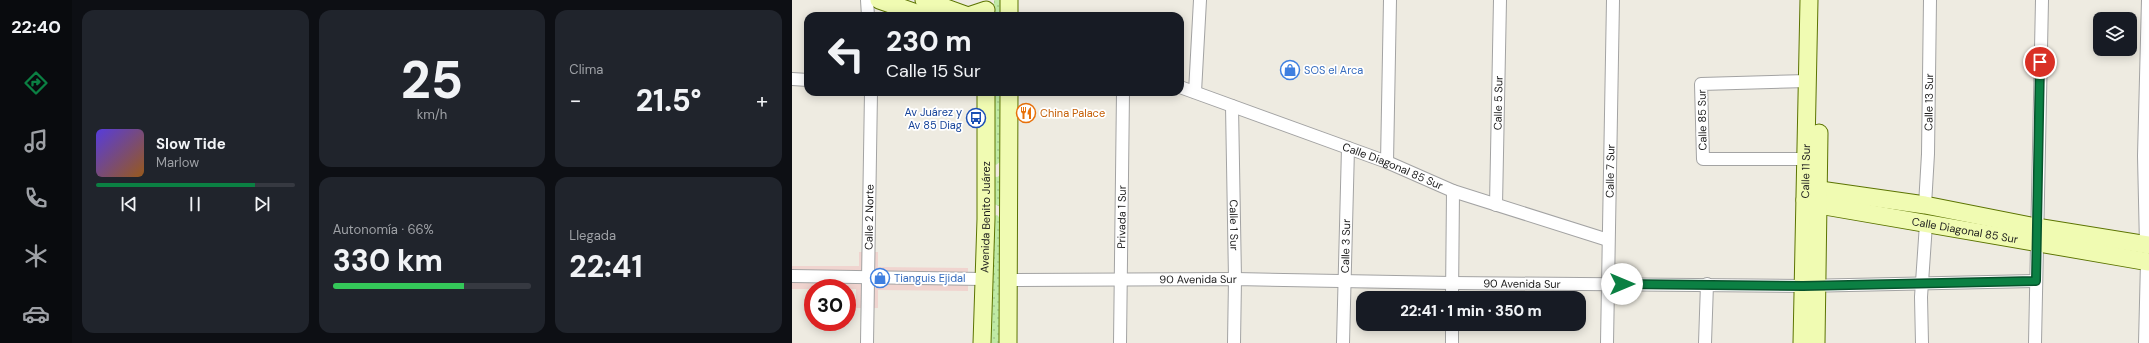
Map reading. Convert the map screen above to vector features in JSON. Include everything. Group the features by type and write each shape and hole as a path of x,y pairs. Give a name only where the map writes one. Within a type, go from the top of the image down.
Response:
{"main road":[{"path":"879,0 914,12"},
{"path":"924,0 957,12"},
{"path":"1009,0 1009,12"},
{"name":"Calle 11 Sur","path":"1809,0 1806,159 1812,195"},
{"name":"Calle 11 Sur","path":"1802,343 1810,286 1820,0"},
{"name":"Avenida Benito Juárez","path":"982,343 986,219 986,96"},
{"name":"Avenida Benito Juárez","path":"1008,96 1008,343"},
{"path":"986,161 994,170 1008,165"},
{"name":"Calle Diagonal 85 Sur","path":"1812,195 1926,205 2036,234 2148,254"},
{"name":"Calle Diagonal 85 Sur","path":"1812,195 1926,224 2036,234"},
{"path":"986,219 995,210 999,210 1007,221"},
{"name":"Calle 11 Sur","path":"1810,286 1816,343"}],"street":[{"path":"867,0 868,12"},
{"path":"1195,92 1200,0"},
{"path":"1387,162 1390,0"},
{"name":"Calle 5 Sur","path":"1496,205 1500,0"},
{"name":"Calle 7 Sur","path":"1607,343 1613,0"},
{"name":"Calle 13 Sur","path":"1926,205 1930,0"},
{"path":"2035,343 2036,234 2042,0"},
{"path":"2145,343 2148,254 2144,156 2148,0"},
{"path":"792,79 804,80"},
{"name":"Calle 85 Sur","path":"1806,159 1703,160 1701,84 1808,81"},
{"name":"Calle Diagonal 85 Sur","path":"1184,88 1387,162 1453,191 1608,240"},
{"name":"Calle 2 Norte","path":"867,343 871,96"},
{"name":"Privada 1 Sur","path":"1120,343 1123,96"},
{"name":"Calle 1 Sur","path":"1232,106 1235,279 1234,343"},
{"name":"Calle 3 Sur","path":"1343,343 1348,148"},
{"path":"1452,291 1453,191"},
{"path":"1922,343 1922,282 1926,224"},
{"path":"792,276 983,279"},
{"name":"90 Avenida Sur","path":"1008,280 1120,278 1810,286 1922,282 2036,281"},
{"path":"1705,343 1707,284"},
{"path":"1452,331 1452,343"}],"shaded area":[{"name":"Tianguis Ejidal","path":"859,252 878,252 878,267 968,268 968,291 878,290 878,308 856,308 856,279 804,279 804,289 792,289 792,266 859,266"}],"green space":[{"path":"994,0 1002,0 1002,12 994,12"},
{"path":"993,96 1001,96 1000,162 996,165 992,162"},
{"path":"1001,175 1001,207 994,204 991,176 997,177"},
{"path":"997,215 1002,220 1000,343 990,343 992,217"}],"place":[{"name":"SOS el Arca","path":"1290,70"},
{"name":"China Palace","path":"1026,113"},
{"name":"Av Juárez y Av 85 Diag","path":"976,118"},
{"name":"Tianguis Ejidal","path":"880,278"}],"route":[{"path":"1622,284 1803,286 1922,282 2036,281 2040,62"}]}
